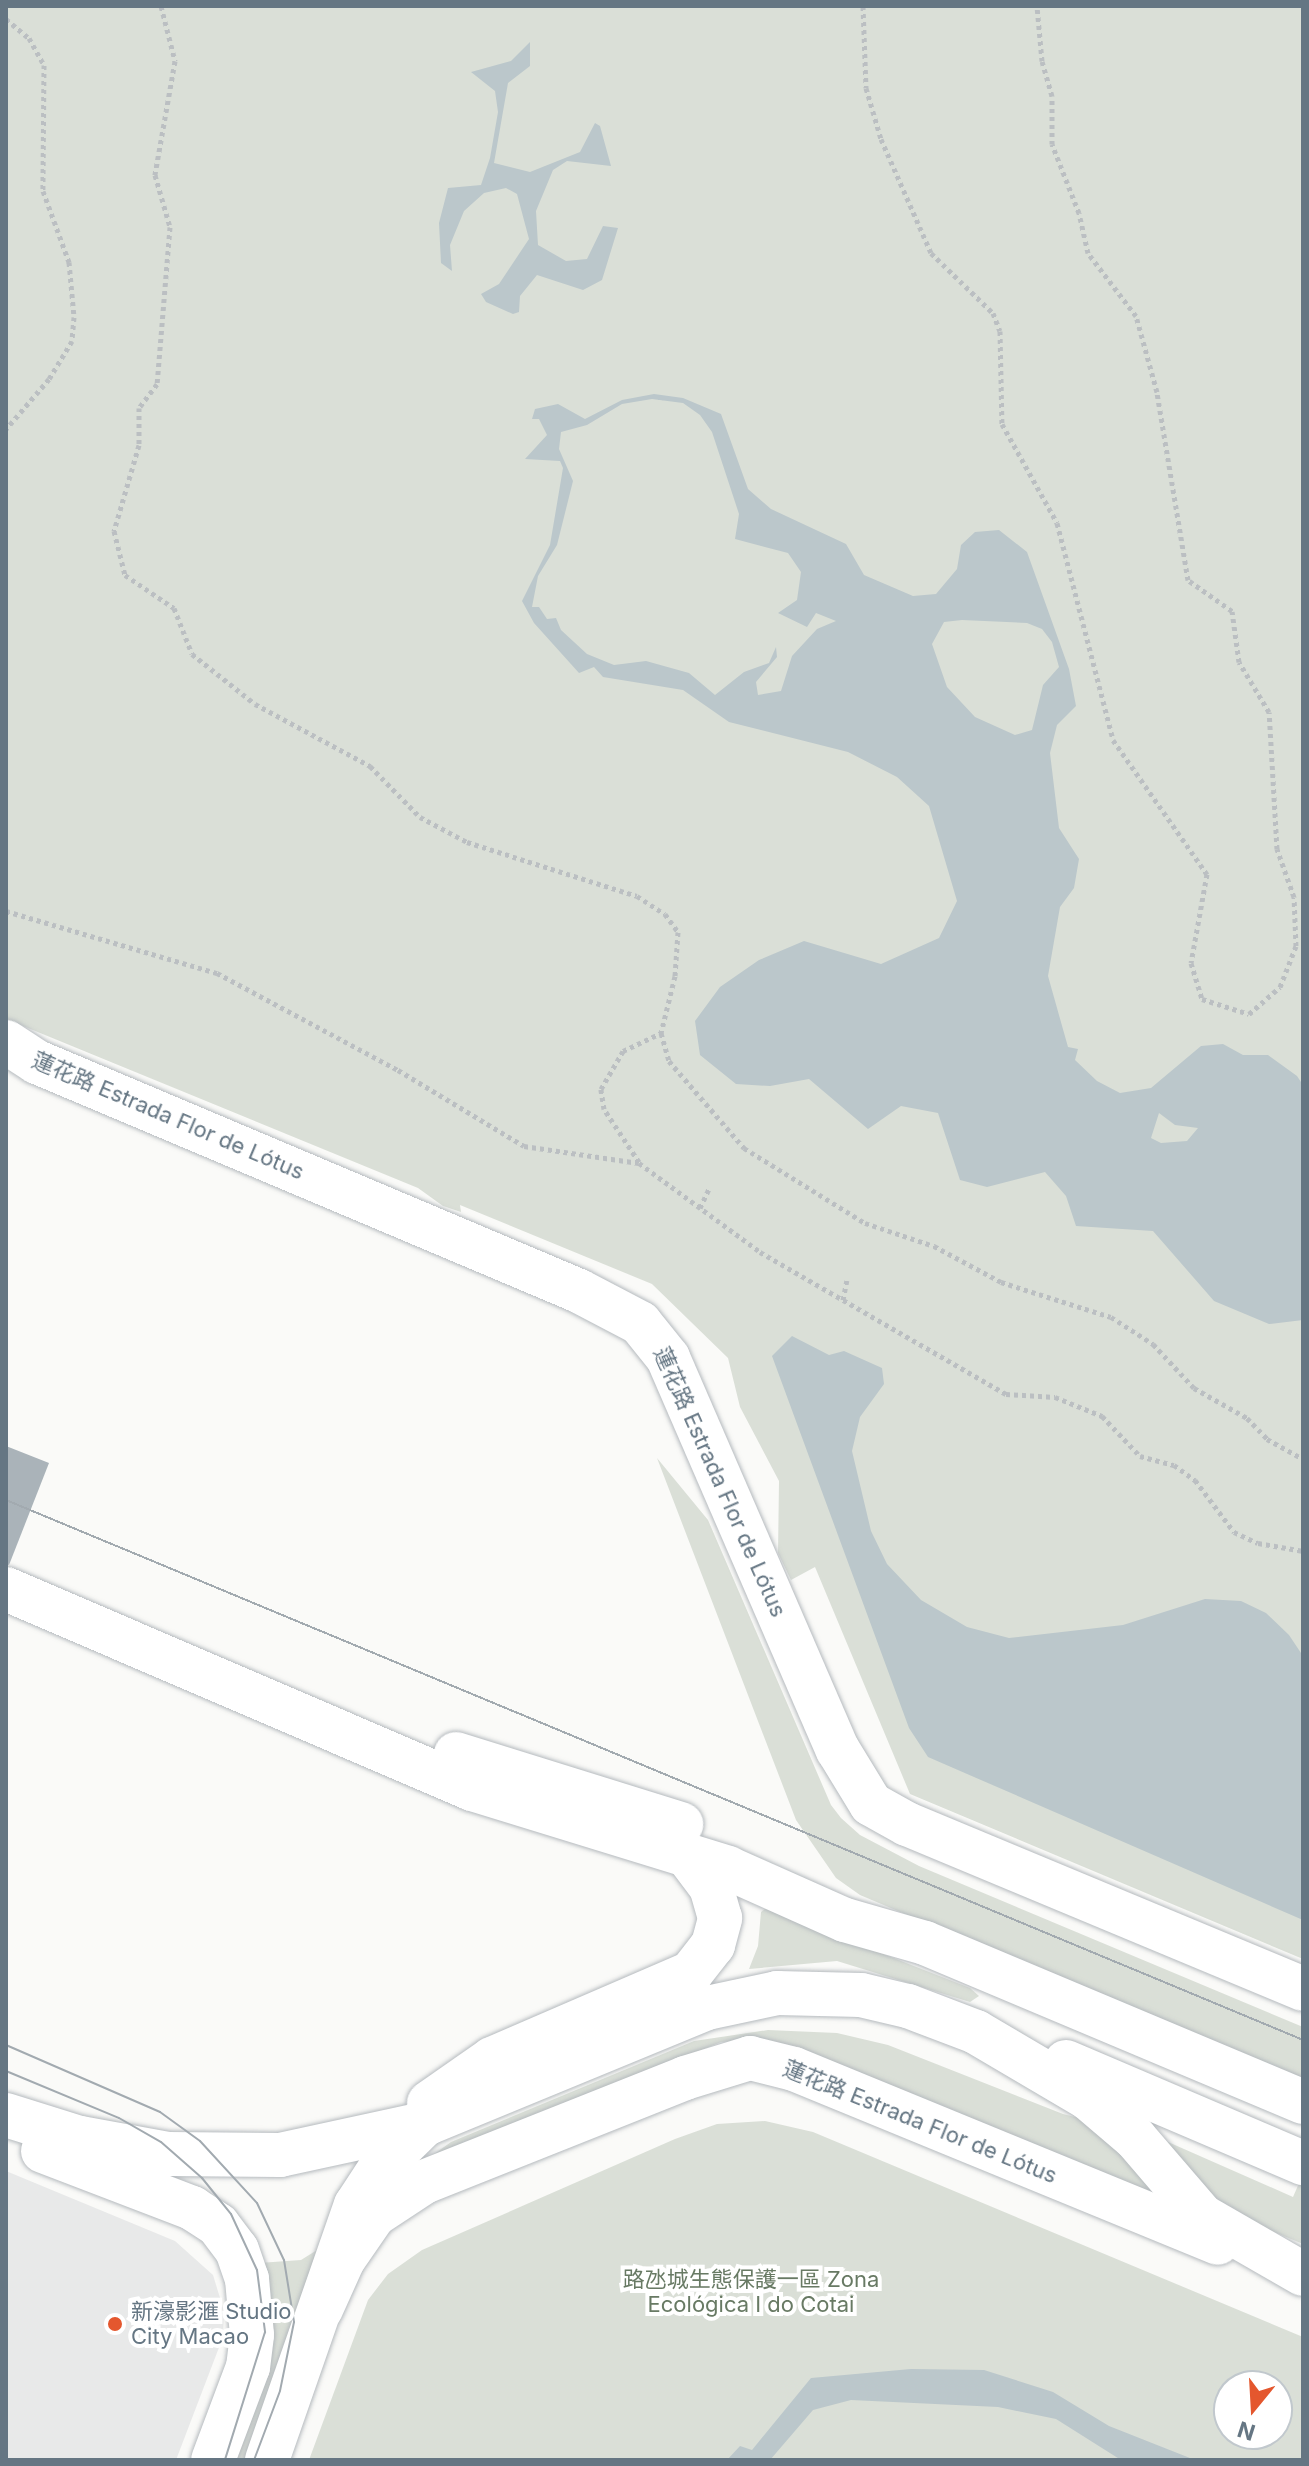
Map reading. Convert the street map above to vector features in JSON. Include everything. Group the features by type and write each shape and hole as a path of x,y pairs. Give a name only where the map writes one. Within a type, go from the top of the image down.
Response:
{"main road":[{"name":"蓮花路 Estrada Flor de Lótus","path":"6,1042 37,1062 579,1291 640,1323 668,1358 838,1750 871,1804 907,1824 1303,1989"},
{"path":"6,1589 472,1789 709,1863 845,1920 925,1943"},
{"path":"314,1720 516,1771 740,1846 925,1943 1303,2102"},
{"path":"707,2008 737,1966 744,1945 743,1901 709,1863"},
{"path":"267,2460 321,2309 343,2235 368,2183 412,2126 492,2059 691,1973 713,1945 720,1918 711,1887 709,1863"},
{"path":"6,2115 80,2138 137,2149 237,2158 280,2155 412,2126 707,2008 777,1993 837,1993 908,2006 976,2032 1020,2042 1303,2163"},
{"path":"976,2032 1088,2098 1135,2138 1202,2216 1303,2274"},
{"name":"蓮花路 Estrada Flor de Lótus","path":"321,2309 343,2260 374,2215 424,2182 710,2068 750,2058 794,2069 1303,2274"},
{"path":"6,2093 63,2118 80,2138"},
{"path":"6,2131 21,2143 192,2208 218,2225 237,2250 251,2301 252,2335 248,2367 213,2460"}],"path":[{"path":"161,6 169,21 175,61 155,175 170,227 157,384 139,408 139,445 114,531 125,575 174,608 192,654 255,704 370,766 420,817 467,842 637,896 665,914 678,932 675,976 661,1033 669,1061 744,1148 865,1223 934,1246 1001,1282 1111,1317 1153,1344 1194,1388 1247,1418 1267,1439 1303,1459"},
{"path":"863,6 866,88 881,139 931,253 993,313 1000,331 1002,424 1057,523 1113,740 1207,874 1191,963 1202,999 1249,1014 1280,987 1296,946 1294,897 1277,849 1269,712 1239,662 1232,611 1188,580 1157,392 1136,316 1088,253 1079,213 1052,144 1052,96 1042,61 1037,6"},
{"path":"6,19 29,38 44,65 43,191 69,262 74,317 72,341 56,367 6,429"},
{"path":"6,911 217,973 398,1070 524,1146 639,1163"},
{"path":"661,1033 623,1051 601,1089 604,1109 639,1163 760,1252 1006,1394 1078,1403 1102,1416 1140,1456 1174,1465 1195,1480 1234,1532 1258,1543 1303,1551"},
{"path":"700,1208 710,1187"},
{"path":"843,1300 847,1280"}],"shaded area":[{"path":"530,42 530,66 508,83 494,163 530,172 580,152 595,123 600,126 611,166 567,161 553,170 536,211 538,245 566,261 587,259 603,226 618,228 602,280 583,290 537,275 520,296 519,312 513,314 486,302 481,294 499,284 529,239 517,194 506,188 484,193 464,211 450,245 452,271 441,263 439,223 448,188 481,185 490,158 498,112 495,91 471,72 511,61"},
{"path":"654,394 683,398 721,414 748,489 771,509 846,544 864,575 913,596 936,594 957,569 961,545 975,532 999,530 1027,552 1069,669 1076,706 1057,725 1050,753 1059,828 1079,859 1074,888 1060,907 1048,976 1068,1047 1078,1049 1075,1060 1097,1081 1120,1093 1151,1088 1201,1046 1223,1044 1243,1055 1268,1055 1297,1076 1303,1085 1303,1320 1269,1324 1214,1301 1153,1231 1076,1226 1066,1196 1045,1172 987,1187 960,1180 938,1113 901,1106 868,1129 809,1079 770,1086 736,1084 700,1055 695,1021 720,987 759,960 804,941 881,964 939,938 957,901 929,806 897,777 848,752 729,722 683,690 603,677 594,667 579,673 534,623 522,601 550,545 563,468 560,461 525,459 547,435 539,419 532,419 535,409 558,404 585,419 622,400","holes":["652,399 683,403 700,415 712,432 739,514 735,539 788,553 801,572 797,600 778,613 807,627 816,613 836,621 817,629 792,656 781,691 758,695 756,682 777,657 776,647 769,663 744,672 715,695 689,673 646,661 614,665 587,654 561,630 556,618 547,619 539,607 532,607 538,576 557,545 573,481 559,449 561,432 587,425 622,404","944,622 1027,623 1042,629 1052,642 1059,667 1043,685 1032,730 1015,735 975,717 947,687 932,644","1159,1113 1175,1125 1198,1128 1187,1141 1161,1143 1151,1138"]},
{"path":"792,1336 829,1355 844,1351 882,1368 884,1384 860,1417 852,1451 871,1531 887,1564 921,1600 967,1627 1009,1638 1123,1625 1205,1599 1241,1601 1266,1613 1289,1635 1303,1656 1303,1920 928,1757 909,1728 772,1356"},
{"name":"新濠影滙 Studio City Macao","path":"6,2171 175,2241 213,2275 224,2311 223,2337 176,2460 6,2460"},
{"path":"911,2369 984,2370 1053,2392 1109,2426 1195,2460 1121,2460 1056,2419 998,2407 851,2400 813,2410 770,2460 727,2460 740,2446 752,2450 811,2378"}],"green space":[{"path":"6,6 1303,6 1303,1959 910,1794 815,1567 791,1580 778,1553 779,1481 740,1407 728,1358 652,1284 460,1205 461,1212 443,1206 418,1188 6,1019"},
{"path":"657,1458 708,1520 831,1805 841,1818 860,1835 919,1866 1303,2027 1303,2082 860,1895 836,1878 796,1820"},
{"path":"766,1908 970,1988 979,1996 970,2002 837,1961 749,1969 758,1946 761,1912"},
{"path":"768,2030 837,2033 888,2045 1063,2114 1159,2138 1293,2197 1303,2174 1303,2244 1231,2214 1149,2197 751,2040 721,2042 416,2167 451,2142 694,2041"},
{"name":"路氹城生態保護一區 Zona Ecológica I do Cotai","path":"765,2121 813,2132 1303,2337 1303,2460 309,2460 368,2300 388,2274 422,2250 675,2139 717,2124"},
{"path":"317,2250 246,2460 229,2460 259,2263 301,2260"}],"building":[{"path":"6,1446 49,1463 9,1565 6,1564"}],"tram line":[{"path":"6,1500 1303,2040"},
{"path":"6,2045 160,2112 200,2141 257,2203 284,2260 294,2322 280,2391 254,2460"},
{"path":"6,2071 119,2118 161,2142 202,2178 231,2214 257,2270 265,2332 225,2460"}],"place":[{"name":"新濠影滙 Studio City Macao","path":"115,2324"}]}
